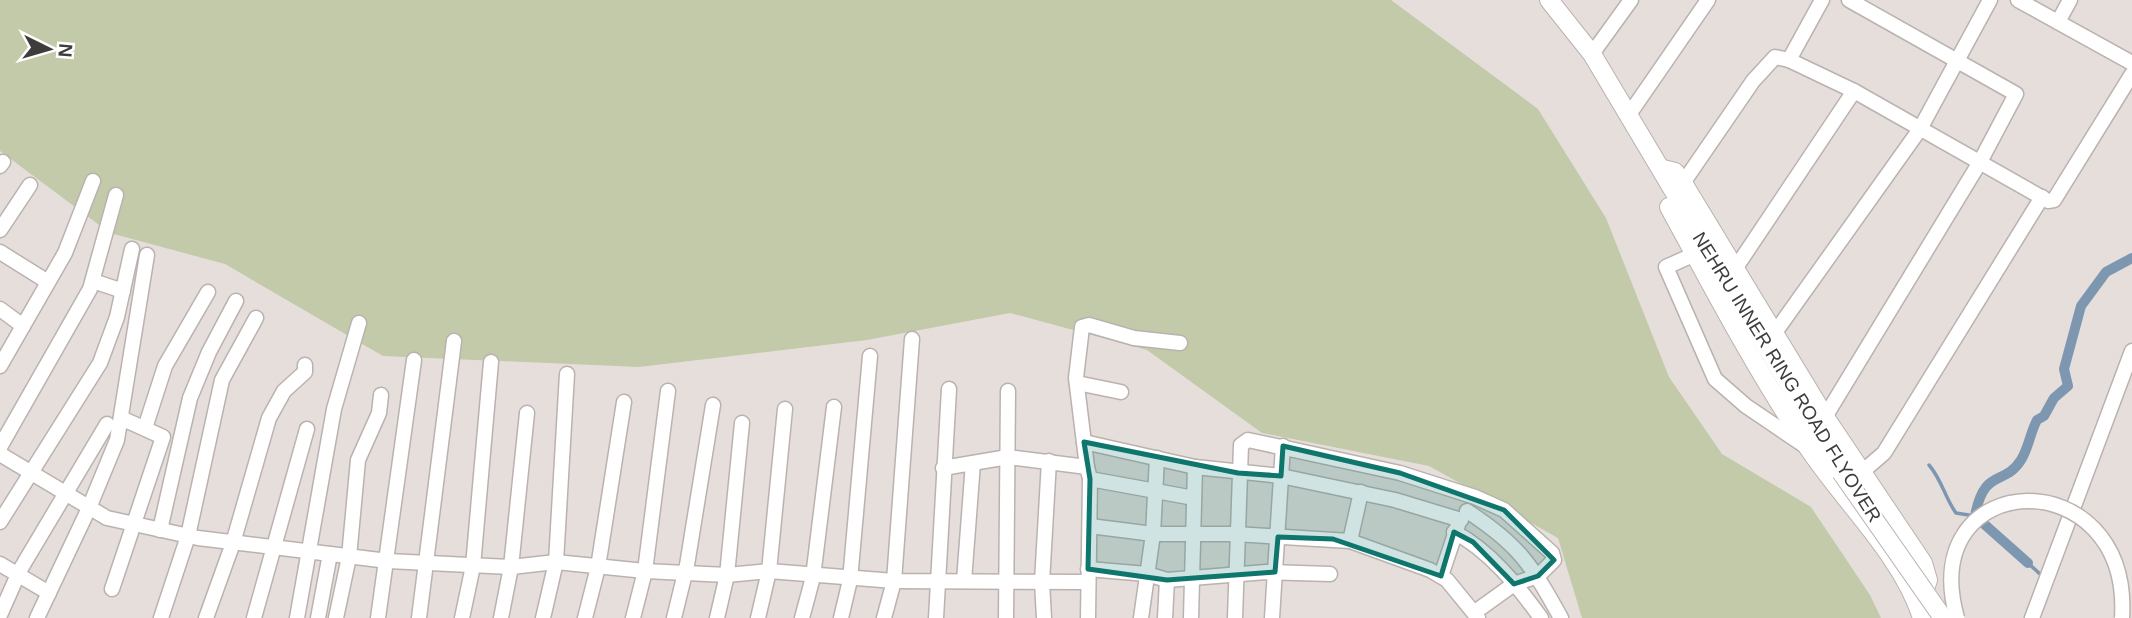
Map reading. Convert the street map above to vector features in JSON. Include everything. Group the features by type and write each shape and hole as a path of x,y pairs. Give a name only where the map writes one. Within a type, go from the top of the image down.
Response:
{"main road":[{"path":"1549,0 1592,54 1660,168 1675,172 1677,185 1735,269 1825,417 1923,563 1928,580 1920,612"},
{"path":"1660,168 1656,183 1766,380 1808,448 1906,581 1920,612"},
{"name":"NEHRU INNER RING ROAD FLYOVER","path":"1677,185 1841,472 1943,618"}],"street":[{"path":"1592,54 1631,0"},
{"path":"1628,116 1708,0"},
{"path":"1789,60 1822,0"},
{"path":"1825,417 1980,162 2016,94 1849,0"},
{"path":"1774,334 1920,129 1990,0"},
{"path":"2018,0 2132,63"},
{"path":"2058,22 2070,0"},
{"path":"1677,185 1753,81 1775,57 1789,60 1854,91 2048,201 2058,196 2132,74"},
{"path":"1735,269 1854,91"},
{"path":"2,358 65,253 93,181"},
{"path":"0,230 30,185"},
{"path":"0,447 93,281 117,195"},
{"path":"1862,472 1884,453 2042,197"},
{"path":"0,522 100,363 117,317 132,249"},
{"path":"0,252 48,282"},
{"path":"1695,254 1666,267 1715,379 1746,407 1808,448"},
{"path":"37,618 89,508 117,440 114,421 147,255"},
{"path":"93,281 123,291"},
{"path":"145,428 165,366 208,292"},
{"path":"160,530 190,398 209,352 236,301"},
{"path":"0,309 23,326"},
{"path":"161,618 188,536 222,380 256,318"},
{"path":"297,618 311,552 334,409 359,323"},
{"path":"1088,618 1090,526 1088,473 1077,383 1079,331 1085,325 1134,338 1180,343"},
{"path":"884,618 894,581 912,338"},
{"path":"419,618 429,564 454,341"},
{"path":"2032,618 2132,351"},
{"path":"841,618 850,580 870,356"},
{"path":"378,618 414,360"},
{"path":"461,618 473,566 491,362"},
{"path":"206,618 233,542 269,418 284,391 305,372 305,365"},
{"path":"543,618 556,562 567,374"},
{"path":"1077,383 1121,392"},
{"path":"936,618 949,390"},
{"path":"633,618 645,571 668,391"},
{"path":"1006,618 1004,582 1008,391"},
{"path":"336,618 349,557 358,460 379,413 381,395"},
{"path":"585,618 598,567 624,402"},
{"path":"674,618 685,573 713,405"},
{"path":"802,618 813,577 834,407"},
{"path":"758,618 769,571 785,410"},
{"path":"501,618 511,567 527,413"},
{"path":"112,589 163,437 145,428 114,421"},
{"path":"0,615 18,575 63,494 114,421"},
{"path":"717,618 727,575 742,423"},
{"path":"254,618 276,548 307,429"},
{"path":"1084,442 1195,467 1282,475 1361,492 1460,521 1513,543 1538,576 1561,618"},
{"path":"1090,526 1153,534 1235,534 1350,541 1441,576 1477,615 1514,584 1538,576 1551,566 1552,553 1504,510 1475,497 1400,473 1283,446 1244,442 1238,473 1235,534 1234,618"},
{"path":"1272,618 1283,446"},
{"path":"0,454 107,518 188,536 388,561 511,567 556,562 645,571 727,575 769,571 850,580 936,582 1042,582 1087,575 1147,574 1167,580 1275,572 1331,574"},
{"path":"943,468 1008,457 1049,461 1157,492 1194,498"},
{"path":"1141,618 1153,534 1157,458"},
{"path":"1044,618 1042,582 1049,461"},
{"path":"964,582 973,463"},
{"path":"1191,618 1195,467"},
{"path":"1350,541 1361,492"},
{"path":"1441,576 1460,521 1475,497"},
{"path":"1957,618 1952,579 1964,542 1987,517 2000,509 2011,503 2041,499 2056,500 2080,508 2113,539 2120,552 2127,585 2122,618"},
{"path":"1460,521 1473,542 1514,584 1541,618"},
{"path":"318,618 330,554"},
{"path":"0,564 48,593"},
{"path":"1165,618 1167,580"}],"highlighted area":[{"path":"1084,442 1238,473 1281,476 1283,446 1400,473 1504,510 1554,560 1538,576 1514,584 1473,542 1454,532 1441,576 1333,539 1278,537 1275,572 1167,580 1088,569 1090,479"}],"green space":[{"path":"0,0 1391,0 1538,109 1606,218 1669,377 1722,454 1811,507 1870,595 1881,618 1582,618 1558,538 1429,466 1262,433 1147,350 1010,313 867,340 639,367 383,356 225,264 110,233 0,151"}],"waterway":[{"path":"2028,563 1975,516 1979,501 1989,484 2015,468 2026,450 2037,420 2044,416 2054,398 2068,386 2064,369 2081,306 2106,272 2132,258"},
{"path":"1929,465 1956,513 1975,516"},
{"path":"2028,563 2041,575"}]}
